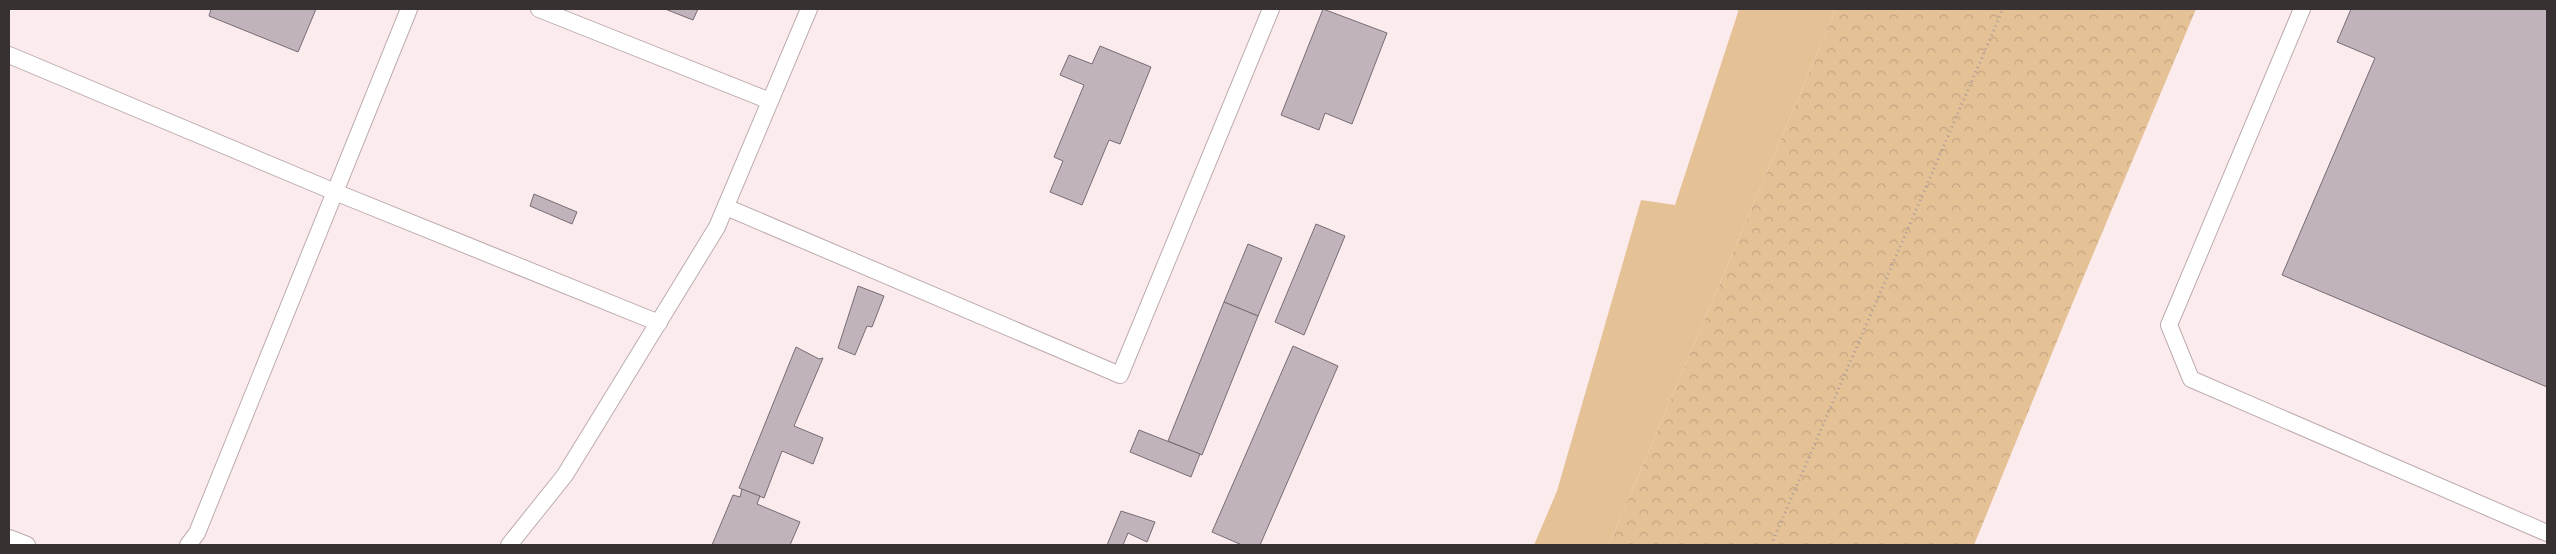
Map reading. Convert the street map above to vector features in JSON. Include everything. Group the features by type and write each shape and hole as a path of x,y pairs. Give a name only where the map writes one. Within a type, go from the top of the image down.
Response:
{"lane":[{"path":"193,541 409,9"},
{"path":"539,9 770,101"},
{"path":"508,545 565,475 718,227 809,9"},
{"path":"726,207 1120,376 1271,9"},
{"path":"2302,9 2168,325 2191,379 2547,533"},
{"path":"9,55 335,192 658,323"},
{"path":"9,538 26,545"}],"path":[{"path":"1771,545 2003,9"}],"green space":[{"path":"1739,9 1836,9 1609,545 1534,545 1557,491 1641,200 1675,205"},
{"path":"1836,9 2196,9 2068,314 1974,545 1609,545"}],"building":[{"path":"211,9 316,9 298,52 209,16"},
{"path":"665,9 698,9 693,20"},
{"path":"1323,9 1387,33 1352,124 1325,113 1319,130 1281,115"},
{"path":"2351,9 2547,9 2547,387 2282,275 2375,58 2337,42"},
{"path":"1100,46 1151,67 1120,144 1109,140 1082,205 1050,192 1063,161 1054,157 1084,85 1060,75 1069,55 1092,64"},
{"path":"534,194 577,212 572,224 530,206"},
{"path":"1316,224 1345,236 1304,335 1275,322"},
{"path":"1248,244 1282,258 1258,316 1224,302"},
{"path":"858,286 884,296 872,327 867,326 855,355 838,348"},
{"path":"1224,302 1258,316 1202,455 1168,441"},
{"path":"1293,346 1338,366 1260,545 1242,545 1212,532"},
{"path":"796,347 819,359 823,358 794,426 823,438 813,464 782,451 764,498 739,488"},
{"path":"1139,430 1200,454 1191,477 1130,452"},
{"path":"742,489 760,496 757,504 800,522 790,545 712,545 733,495 740,497"},
{"path":"1121,511 1155,522 1147,542 1128,533 1123,545 1107,545"}]}
